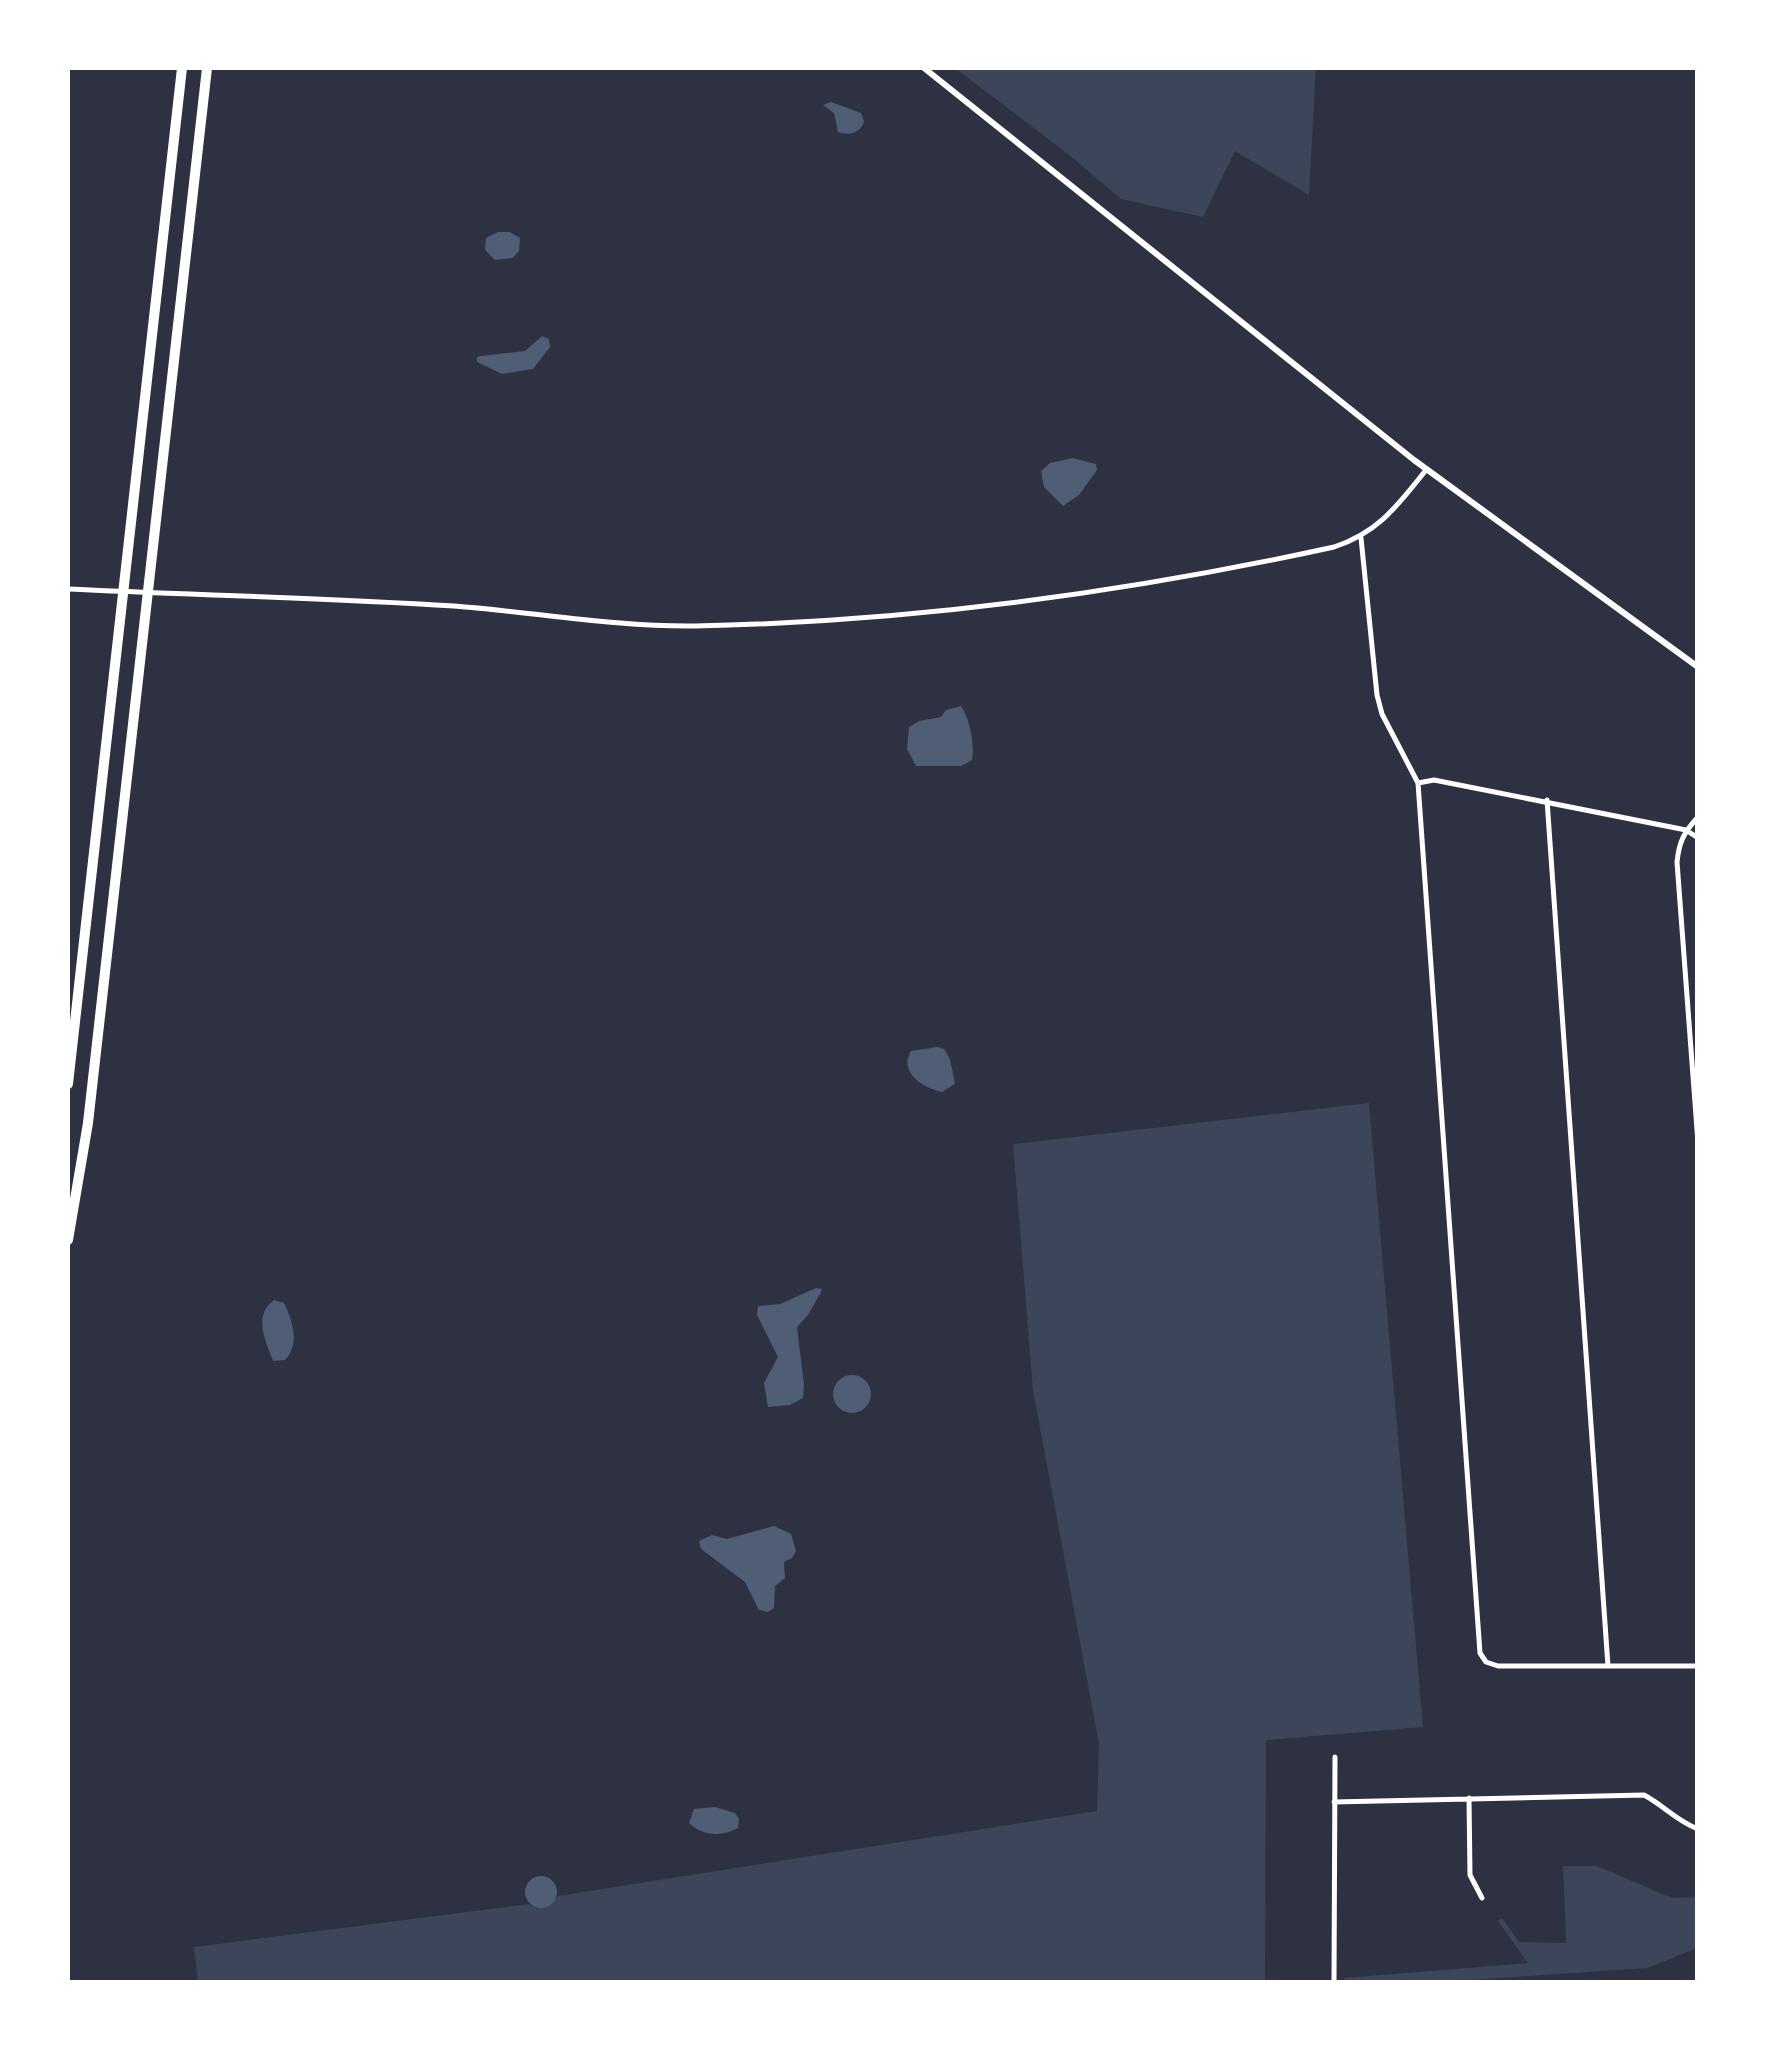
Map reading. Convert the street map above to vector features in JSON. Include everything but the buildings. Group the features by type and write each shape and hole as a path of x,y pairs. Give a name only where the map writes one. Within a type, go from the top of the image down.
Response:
{"highway":[{"path":"68,1084 182,68"},
{"path":"68,1240 88,1123 207,68"}],"street":[{"path":"924,68 1426,470 1698,667"},
{"path":"68,589 344,599 643,625 845,620 1006,605 1310,552 1360,538 1392,512 1426,470"},
{"path":"1360,538 1377,695 1382,714 1418,783 1480,1653 1486,1662 1498,1666 1698,1666"},
{"path":"1418,783 1434,780 1547,800 1686,830 1698,838"},
{"path":"1547,800 1608,1666"},
{"path":"1698,817 1678,845 1677,862 1698,1143"},
{"path":"1334,1757 1334,1982"},
{"path":"1334,1802 1644,1796 1661,1804 1682,1823 1698,1829"},
{"path":"1470,1798 1470,1876 1482,1898"}],"shaded area":[{"path":"955,68 1316,68 1309,195 1235,151 1203,217 1121,199"},
{"path":"831,102 861,113 864,121 858,131 838,132 834,113 823,105"},
{"path":"510,232 520,238 519,251 513,258 495,260 485,250 486,238"},
{"path":"542,336 549,339 550,347 533,369 502,374 477,362 481,356 525,351"},
{"path":"1073,458 1096,464 1097,470 1079,495 1063,506 1044,487 1041,471 1050,463"},
{"path":"961,706 971,732 972,760 961,766 916,766 907,749 909,727"},
{"path":"944,1049 950,1059 955,1084 942,1092 920,1083 908,1066 911,1051"},
{"path":"1369,1103 1423,1727 1266,1740 1265,1982 198,1982 194,1947 533,1906 558,1896 1097,1811 1099,1744 1033,1390 1013,1144"},
{"path":"816,1288 821,1292 797,1327 803,1398 790,1405 768,1407 764,1383 778,1357 757,1315 758,1306 780,1304"},
{"path":"274,1300 284,1303 294,1340 285,1360 273,1361 262,1320"},
{"path":"852,1375 865,1381 871,1394 865,1407 852,1413 839,1407 833,1394 839,1381"},
{"path":"774,1526 791,1534 796,1551 784,1562 785,1578 775,1586 774,1608 768,1612 759,1610 745,1582 701,1549 699,1541 712,1535 727,1539"},
{"path":"715,1807 735,1813 738,1828 712,1834 689,1823 694,1809"},
{"path":"1563,1866 1597,1866 1672,1898 1697,1897 1697,1948 1648,1968 1440,1982 1344,1982 1344,1978 1528,1963 1498,1921 1502,1918 1519,1942 1566,1943"},
{"path":"541,1876 552,1881 557,1892 552,1903 541,1908 530,1903 525,1892 530,1881"}]}
